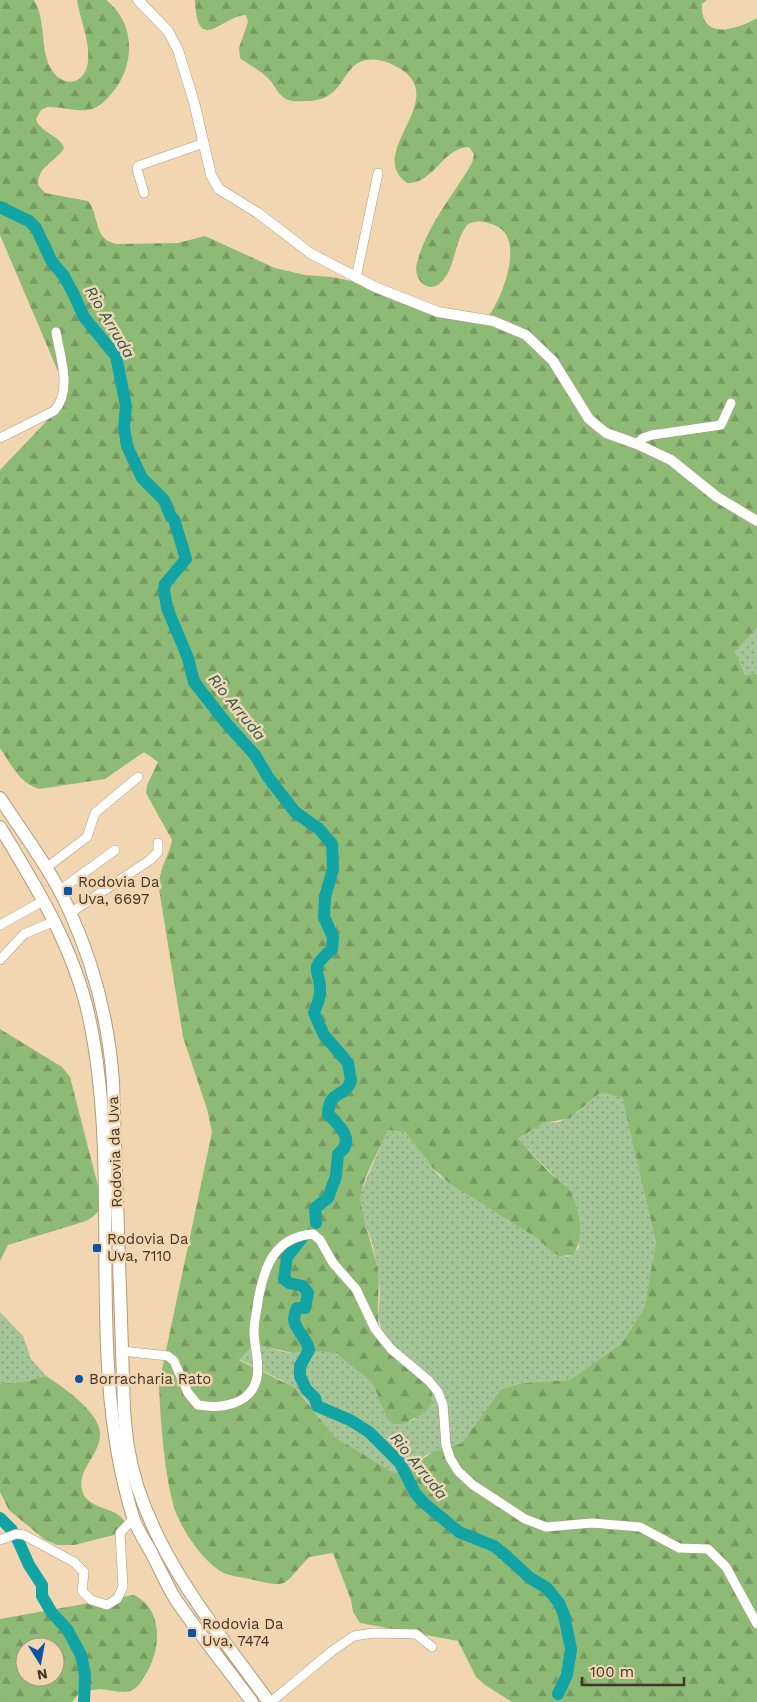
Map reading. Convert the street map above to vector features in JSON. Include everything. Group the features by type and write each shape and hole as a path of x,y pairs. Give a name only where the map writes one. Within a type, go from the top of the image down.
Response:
{"main road":[{"name":"Rodovia da Uva","path":"0,798 46,868 70,912 95,980 112,1059 122,1351 128,1448 141,1496 150,1519 184,1585 270,1702"},
{"name":"Rodovia da Uva","path":"1,832 55,921 77,974 88,1015 100,1095 107,1329 113,1411 121,1470 133,1519 175,1598 252,1702"}],"street":[{"path":"138,0 168,31 178,50 194,102 211,175 219,189 258,213 310,253 356,278 430,309 493,322 526,335 554,361 589,418 606,433 637,444 671,460 717,497 757,521"},
{"path":"144,193 137,169 138,166 204,143"},
{"path":"356,278 378,173"},
{"path":"0,438 54,411 60,405 64,393 64,381 56,332"},
{"path":"637,444 643,438 652,435 721,425 731,403"},
{"path":"46,868 87,837 95,813 138,778"},
{"path":"70,912 150,860 158,852 158,843"},
{"path":"59,891 115,850"},
{"path":"0,925 43,901"},
{"path":"0,960 24,934 55,921"},
{"path":"122,1351 168,1356 174,1361 188,1393 198,1405 217,1408 236,1403 252,1391 258,1376 254,1330 261,1282 271,1256 279,1247 304,1235 313,1234 320,1240 333,1263 356,1289 375,1330 391,1349 429,1381 438,1392 445,1412 446,1445 450,1458 458,1471 473,1485 525,1518 546,1527 592,1523 640,1527 679,1548 708,1549 726,1567 757,1624"},
{"path":"0,1540 16,1534 24,1535 74,1562 84,1572 82,1592 91,1600 107,1605 117,1599 123,1587 120,1533 133,1519"},
{"path":"270,1702 332,1650 354,1636 373,1633 416,1634 432,1647"}],"green space":[{"path":"0,0 34,0 40,16 45,51 50,67 60,79 72,82 83,76 88,61 86,38 77,0 106,0 116,9 123,20 129,44 128,57 120,81 111,95 95,108 87,110 47,107 41,110 36,119 42,128 62,143 64,148 44,168 38,185 45,193 88,201 92,207 100,232 109,241 116,244 178,243 205,236 275,268 305,275 352,281 421,308 487,318 505,284 510,255 509,242 504,231 494,225 481,222 468,224 460,238 448,273 439,284 434,287 428,287 417,276 417,263 427,236 472,163 474,154 469,147 460,149 452,153 424,178 416,182 407,183 397,171 395,158 398,144 412,114 416,100 415,86 406,73 386,62 378,60 363,61 351,69 336,90 327,96 319,100 310,101 288,100 282,96 265,75 240,58 239,48 248,22 246,15 237,17 213,29 206,30 201,26 197,17 195,0 707,0 702,4 703,16 713,28 730,29 757,18 757,628 735,652 745,675 757,673 757,1702 512,1702 476,1677 458,1641 360,1623 353,1612 351,1600 333,1553 309,1557 283,1583 270,1583 235,1576 226,1574 213,1566 194,1545 179,1521 172,1500 166,1468 159,1384 212,1132 207,1109 183,1037 159,889 160,874 172,840 146,793 147,785 158,762 144,752 105,779 39,789 21,778 0,748 0,470 59,408 63,383 0,235","holes":["601,1092 622,1098 656,1243 644,1308 622,1343 570,1380 521,1383 501,1389 462,1443 433,1452 413,1465 394,1473 335,1437 295,1388 239,1360 254,1344 293,1353 319,1351 336,1353 373,1383 387,1419 394,1424 403,1424 424,1413 431,1404 432,1394 429,1386 391,1350 380,1331 378,1323 378,1271 362,1209 361,1193 366,1177 388,1130 405,1132 432,1167 449,1183 537,1238 552,1252 560,1256 573,1255 579,1241 580,1223 570,1191 550,1173 518,1138 545,1123 570,1118"]},
{"path":"757,628 757,673 745,675 735,652"},
{"path":"0,1029 62,1067 70,1077 101,1198 97,1212 90,1219 8,1245 0,1261"},
{"path":"601,1092 622,1098 656,1243 644,1308 622,1343 570,1380 520,1383 501,1389 462,1443 426,1455 413,1465 394,1473 335,1437 303,1397 283,1381 239,1359 254,1344 291,1353 332,1352 341,1356 373,1383 378,1391 385,1414 389,1419 394,1422 403,1422 415,1419 384,1339 378,1316 380,1293 378,1273 373,1246 363,1216 360,1194 388,1129 405,1132 439,1176 537,1238 552,1252 568,1257 579,1248 579,1219 575,1202 565,1185 518,1138 545,1123 559,1122 578,1112"},
{"path":"0,1312 23,1336 31,1359 46,1376 28,1381 0,1384"},
{"path":"46,1376 79,1400 98,1424 99,1440 97,1448 83,1474 82,1489 86,1498 91,1502 115,1513 125,1522 118,1534 74,1545 57,1545 44,1539 9,1510 0,1492 0,1384 28,1381"},
{"path":"134,1595 144,1602 151,1611 157,1633 154,1656 150,1667 135,1689 122,1692 99,1689 80,1692 72,1702 0,1702 0,1619"}],"waterway":[{"name":"Rio Arruda","path":"0,207 29,221 36,228 52,262 64,276 84,317 116,356 126,406 124,427 127,446 142,478 164,500 171,517 174,519 186,559 165,584 164,590 167,608 188,658 194,682 226,723 255,755 268,777 295,812 319,829 332,844 333,869 325,897 324,917 333,937 332,949 319,962 317,967 320,993 314,1013 324,1035 348,1063 351,1081 345,1090 334,1097 329,1106 328,1114 341,1129 346,1139 346,1144 338,1154 336,1176 328,1198 315,1208 316,1223"},
{"name":"Rio Arruda","path":"302,1238 287,1257 284,1279 289,1283 303,1286 308,1293 305,1308 297,1308 294,1320 309,1350 300,1366 300,1376 306,1389 315,1398 317,1406 350,1420 369,1432 400,1463 415,1493 424,1503 459,1532 494,1546 530,1578 547,1588 559,1603 564,1615 571,1649 567,1675 558,1694"},
{"path":"0,1518 12,1530"},
{"path":"16,1536 29,1565 42,1585 42,1596 52,1613 67,1629 81,1655 85,1675 84,1702"}],"place":[{"name":"Rodovia Da Uva, 6697","path":"68,891"},
{"name":"Rodovia Da Uva, 7110","path":"97,1248"},
{"name":"Borracharia Rato","path":"79,1379"},
{"name":"Rodovia Da Uva, 7474","path":"192,1633"}]}
